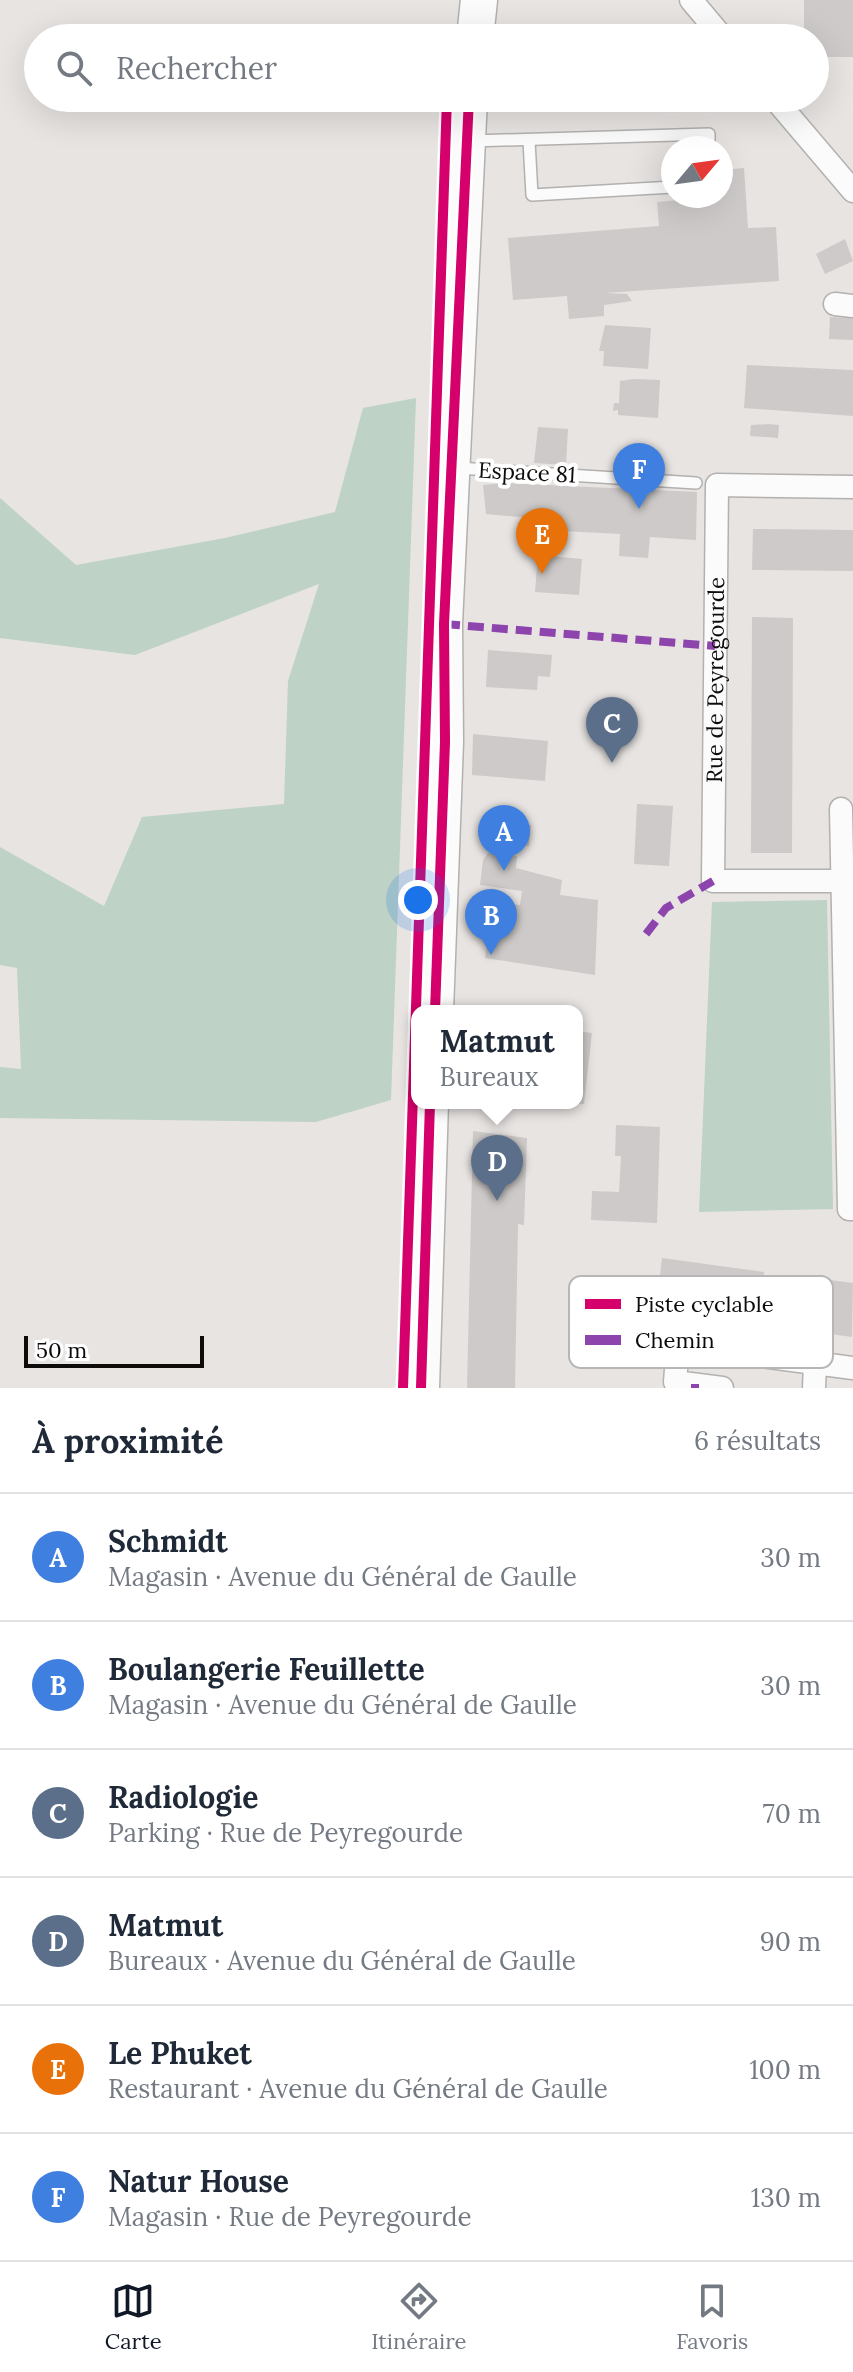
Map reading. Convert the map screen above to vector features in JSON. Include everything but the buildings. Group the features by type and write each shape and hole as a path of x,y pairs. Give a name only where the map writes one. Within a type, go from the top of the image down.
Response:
{"main road":[{"path":"476,24 479,0"},
{"path":"435,1005 445,719 444,624 468,112"},
{"path":"421,1388 430,1109"}],"street":[{"path":"691,0 711,24"},
{"path":"786,112 853,191"},
{"name":"Rue de Peyregourde","path":"842,881 713,881 717,485 853,487"},
{"path":"841,809 849,1209 853,1209"},
{"path":"833,1365 853,1368"},
{"path":"676,1368 675,1382 722,1388"},
{"path":"814,1388 815,1368"}],"lane":[{"path":"466,141 709,136"},
{"path":"529,141 532,195 661,188"},
{"name":"Espace 81","path":"453,468 696,483"}],"green space":[{"path":"416,398 391,1100 316,1122 0,1118 0,1067 21,1069 17,968 0,965 0,847 104,906 142,817 284,804 288,681 319,584 135,655 0,638 0,498 76,565 225,538 335,512 363,408"},
{"path":"827,900 833,1209 699,1212 712,902"}],"marked path":[{"path":"444,624 715,646"},
{"path":"646,934 666,908 713,881"}],"cycle path":[{"path":"416,1005 447,112"},
{"path":"435,1005 445,742 444,624 468,112"},
{"path":"403,1388 413,1109"},
{"path":"421,1388 430,1109"}],"place":[{"name":"Natur House","path":"639,509"},
{"name":"Le Phuket","path":"542,574"},
{"name":"Radiologie","path":"612,763"},
{"name":"Schmidt","path":"504,871"},
{"name":"Boulangerie Feuillette","path":"491,955"},
{"name":"Matmut","path":"497,1201"}]}
